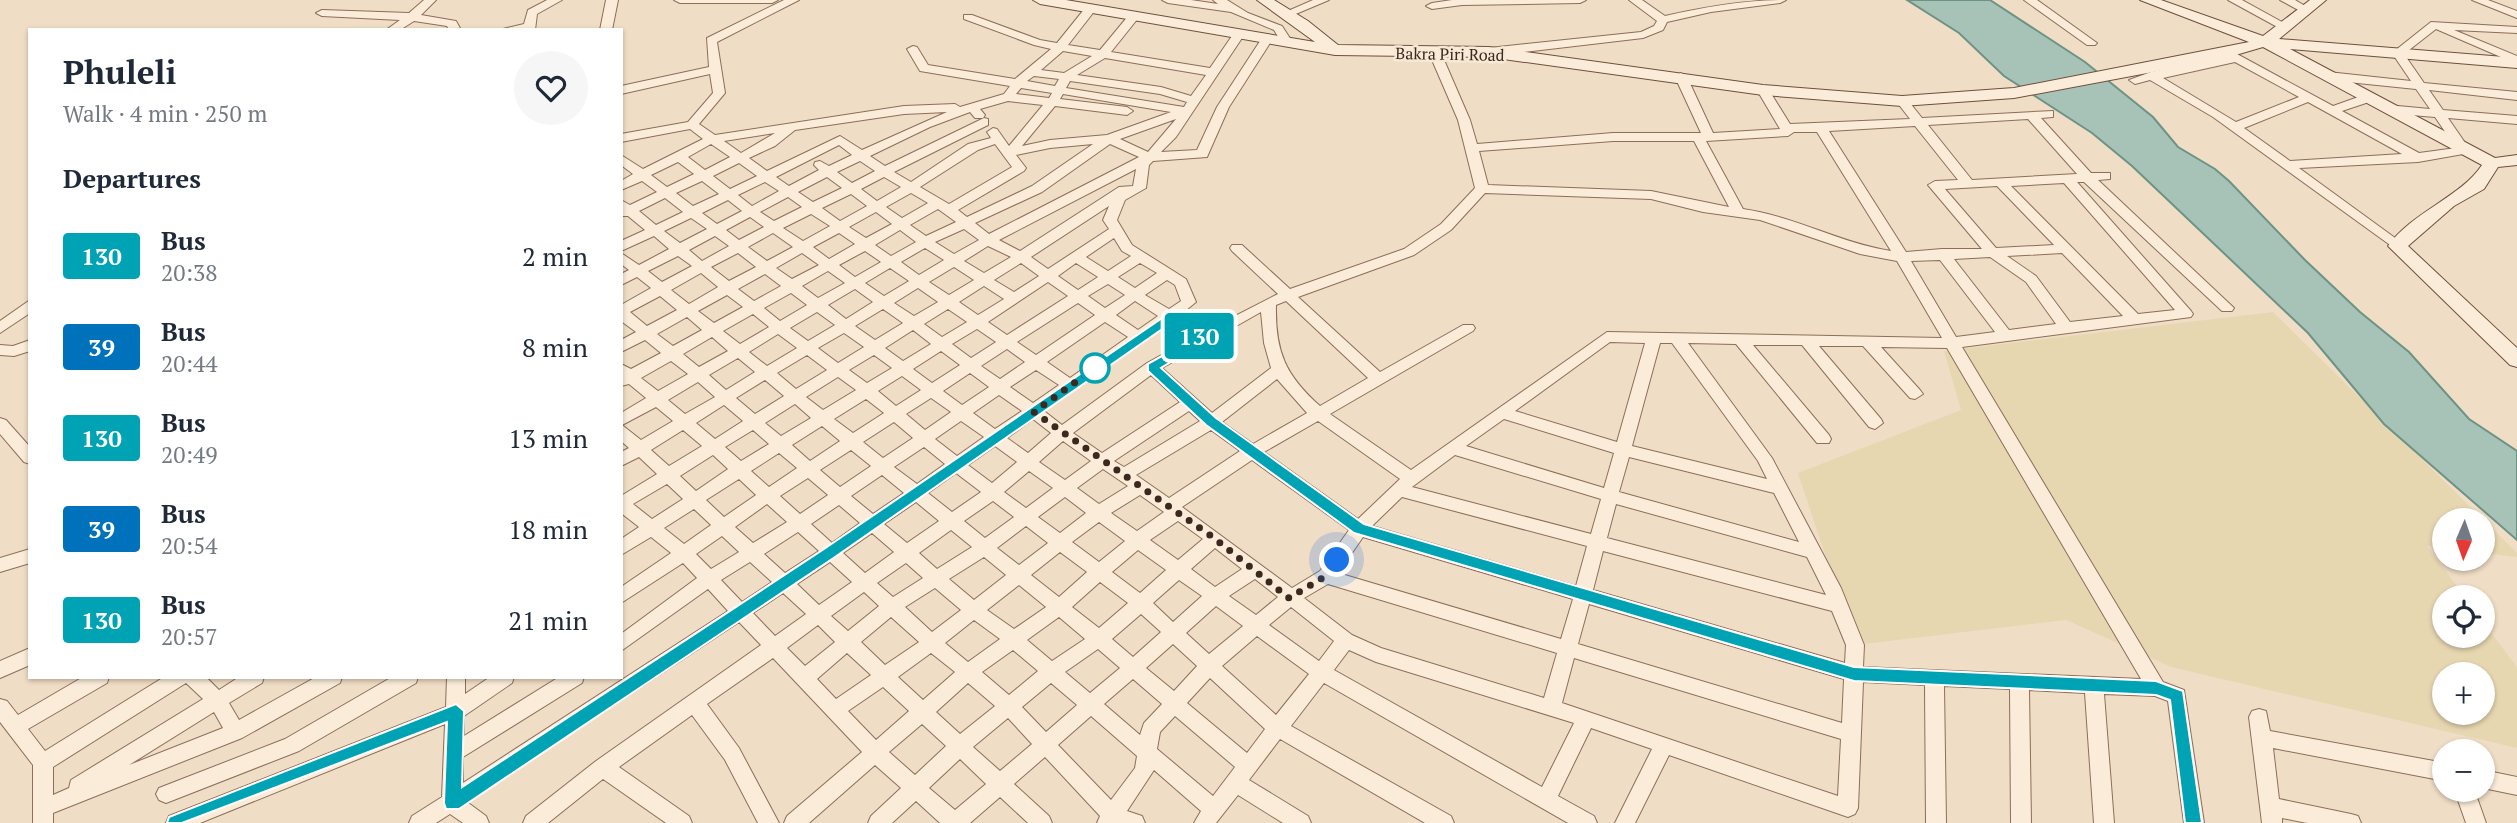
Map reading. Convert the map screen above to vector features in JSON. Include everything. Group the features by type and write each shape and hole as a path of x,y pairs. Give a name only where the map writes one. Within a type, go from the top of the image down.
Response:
{"street":[{"path":"395,28 430,0"},
{"path":"529,28 532,12 556,0"},
{"path":"606,28 612,0"},
{"path":"680,0 772,0"},
{"path":"623,138 692,125 719,93 713,71 711,40 793,0"},
{"name":"Bakra Piri Road","path":"1040,0 1335,50 1489,52 1763,90 1902,101 2014,93 2115,76 2222,54 2265,42"},
{"path":"1168,0 1213,2 1236,10 1278,27 1287,43"},
{"path":"1264,0 1335,50"},
{"path":"1287,14 1323,0"},
{"path":"1432,6 1461,1 1573,0"},
{"path":"1635,0 1663,20 1711,9 1780,0"},
{"path":"1700,0 1711,9"},
{"path":"2034,3 2052,0"},
{"path":"2147,0 2265,42 2492,163 2517,160"},
{"path":"2234,0 2285,27"},
{"path":"2287,0 2313,5"},
{"path":"2478,0 2517,15"},
{"path":"1193,26 1213,2"},
{"path":"2034,3 2091,43"},
{"path":"2265,42 2313,5"},
{"path":"1008,97 1019,82 1060,47 1090,9"},
{"path":"322,13 412,17 452,23 454,28"},
{"path":"1010,153 1067,76 1102,54 1133,16"},
{"path":"968,17 1038,43 1211,72"},
{"path":"1489,52 1643,35 1659,28 1663,20"},
{"path":"2398,53 2431,25 2517,30"},
{"path":"2431,25 2517,62"},
{"path":"419,823 830,553 1189,302 1181,282 1127,248 1110,220 1119,198 1139,188 1143,164 1172,134 1238,35"},
{"path":"623,459 988,240 1149,157 1202,154 1223,107 1266,40"},
{"path":"2265,42 2517,62"},
{"path":"913,49 924,68 1019,82 1055,95 1127,111"},
{"path":"1435,53 1464,120 1482,189"},
{"path":"2398,53 2464,150"},
{"path":"2135,80 2237,58 2418,158"},
{"path":"623,90 713,71"},
{"path":"1033,72 1161,91 1190,105"},
{"path":"2151,76 2189,96 2236,127 2397,246 2517,360"},
{"path":"2328,76 2517,96"},
{"path":"1681,77 1737,211"},
{"path":"1471,148 1613,137 1704,137 1788,132 1763,90"},
{"path":"623,280 714,229 862,154 926,124 972,107 1008,97 1055,95 1190,105"},
{"path":"2236,127 2308,98"},
{"path":"2331,111 2368,98"},
{"path":"1902,101 1968,184"},
{"path":"623,419 777,326 819,305 925,242 962,222 1037,189 1110,139 1190,105"},
{"path":"625,376 673,354 901,224 943,207 1019,168 972,107"},
{"path":"623,185 712,139 904,110 972,107"},
{"path":"2387,108 2517,120"},
{"path":"1786,128 1919,124 2049,114"},
{"path":"2031,116 2087,177 2227,308"},
{"path":"623,311 811,208 984,122"},
{"path":"692,125 1069,384"},
{"path":"624,209 666,193 771,143 792,126"},
{"path":"1821,128 1902,257 2156,688"},
{"path":"623,346 910,188 973,148 999,139"},
{"path":"1010,153 1050,145 1110,139 1149,157"},
{"path":"623,246 840,140 883,172 943,207 988,240 1021,257 1139,338"},
{"path":"2288,165 2418,158 2464,150"},
{"path":"807,155 925,242 956,259 1014,299"},
{"path":"680,156 727,195 912,322 1062,433 1214,538 1346,640 1376,654 1664,745 1846,818 1855,645 1839,606 1764,458 1676,338"},
{"path":"623,160 1256,628 1321,672 1587,823"},
{"path":"2397,246 2448,202 2478,185 2492,163"},
{"path":"2066,327 2031,279 1992,252 1935,186 2105,176"},
{"path":"623,503 1021,257 1140,178"},
{"path":"1110,820 1144,771 1151,729 1210,665 1289,598 1326,576 1359,529 1405,484 1607,337 1952,343 2186,314 2067,179"},
{"path":"2000,182 2062,249 2135,320"},
{"path":"533,823 603,767 993,492 1062,433 1152,367 1269,302 1409,252 1446,227 1482,189 1651,195 1703,208 1762,216 1865,251 1902,257 2062,249"},
{"path":"624,209 867,391 958,466 1140,603 1175,632 1276,727 1444,823"},
{"path":"623,547 738,471 1014,299 1116,230"},
{"path":"1237,248 1378,379"},
{"path":"1942,253 2005,335"},
{"path":"623,595 766,496 1141,256"},
{"path":"1076,257 1203,338"},
{"path":"623,259 739,349 1018,577 1099,639 1247,765"},
{"path":"623,643 709,579 798,524 1167,273"},
{"path":"1269,302 1268,324 1278,370 1304,400 1405,484 1597,544 1839,606"},
{"path":"0,328 28,307"},
{"path":"623,314 698,374 973,610 1052,671 1146,753 1209,816 1346,640"},
{"path":"794,823 874,751 968,673 1100,575 1136,541 1171,518 1175,502 1253,451 1468,328"},
{"path":"1551,708 1654,338"},
{"path":"1740,340 1823,439"},
{"path":"1805,340 1875,423"},
{"path":"1867,341 1915,394"},
{"path":"1152,367 1211,422 1359,529 1854,674 2156,688 2178,696 2193,823"},
{"path":"1124,475 1211,422 1278,370"},
{"path":"625,376 658,398 932,643 1008,705 1045,742 1110,820 1135,823"},
{"path":"804,678 891,607 984,548 1102,461 1189,403"},
{"path":"1501,414 1623,450 1779,488"},
{"path":"0,424 28,455"},
{"path":"623,433 786,581 920,712 961,745 1042,823"},
{"path":"1452,448 1610,496 1812,552"},
{"path":"835,710 932,643 1099,512 1140,487"},
{"path":"623,506 684,553 874,751 955,823 1215,596 1254,570"},
{"path":"878,823 1008,705 1099,639 1214,538"},
{"path":"0,565 28,557"},
{"path":"1326,576 1851,734"},
{"path":"0,670 28,657"},
{"path":"1934,678 1936,823"},
{"path":"15,727 97,679"},
{"path":"43,764 177,679"},
{"path":"194,679 217,700 235,732"},
{"path":"43,815 252,679"},
{"path":"43,815 235,732 329,679"},
{"path":"166,794 292,745 406,679"},
{"path":"452,803 456,679"},
{"path":"176,823 456,711 502,679"},
{"path":"453,753 572,679"},
{"path":"2019,682 2021,823"},
{"path":"2094,685 2104,823"},
{"path":"694,702 732,754 769,823"},
{"path":"0,707 43,764 43,815"},
{"path":"2259,717 2271,815 2351,823"},
{"path":"1546,799 1586,719"},
{"path":"2262,738 2432,770"},
{"path":"1625,823 1664,745"},
{"path":"603,767 682,823"},
{"path":"2495,781 2517,786"},
{"path":"1234,782 1301,823"},
{"path":"2469,802 2476,823"},
{"path":"452,803 479,823"}],"shaded area":[{"path":"1907,0 1990,0 2085,62 2153,117 2178,147 2215,169 2229,181 2305,260 2360,312 2409,352 2469,419 2517,451 2517,540 2496,522 2496,508 2480,508 2384,424 2308,333 2132,166 2092,133 2004,76 1959,33"},
{"path":"2273,312 2471,508 2432,508 2432,546 2427,546 2432,553 2432,571 2446,571 2456,585 2432,585 2432,648 2495,648 2495,638 2517,667 2517,748 2495,743 2495,739 2479,739 2171,667 2066,620 1855,645 1798,473 1961,410 1944,351"},
{"path":"2496,532 2517,553 2517,557 2496,555"}],"bus line":[{"name":"130","path":"176,823 456,711 452,803 830,553 958,466 1069,384 1171,317 1203,338 1152,367 1211,422 1359,529 1854,674 2156,688 2178,696 2193,823"}],"route":[{"path":"1095,368 1069,384 1034,412 1214,538 1289,598 1326,576 1337,560"}]}
